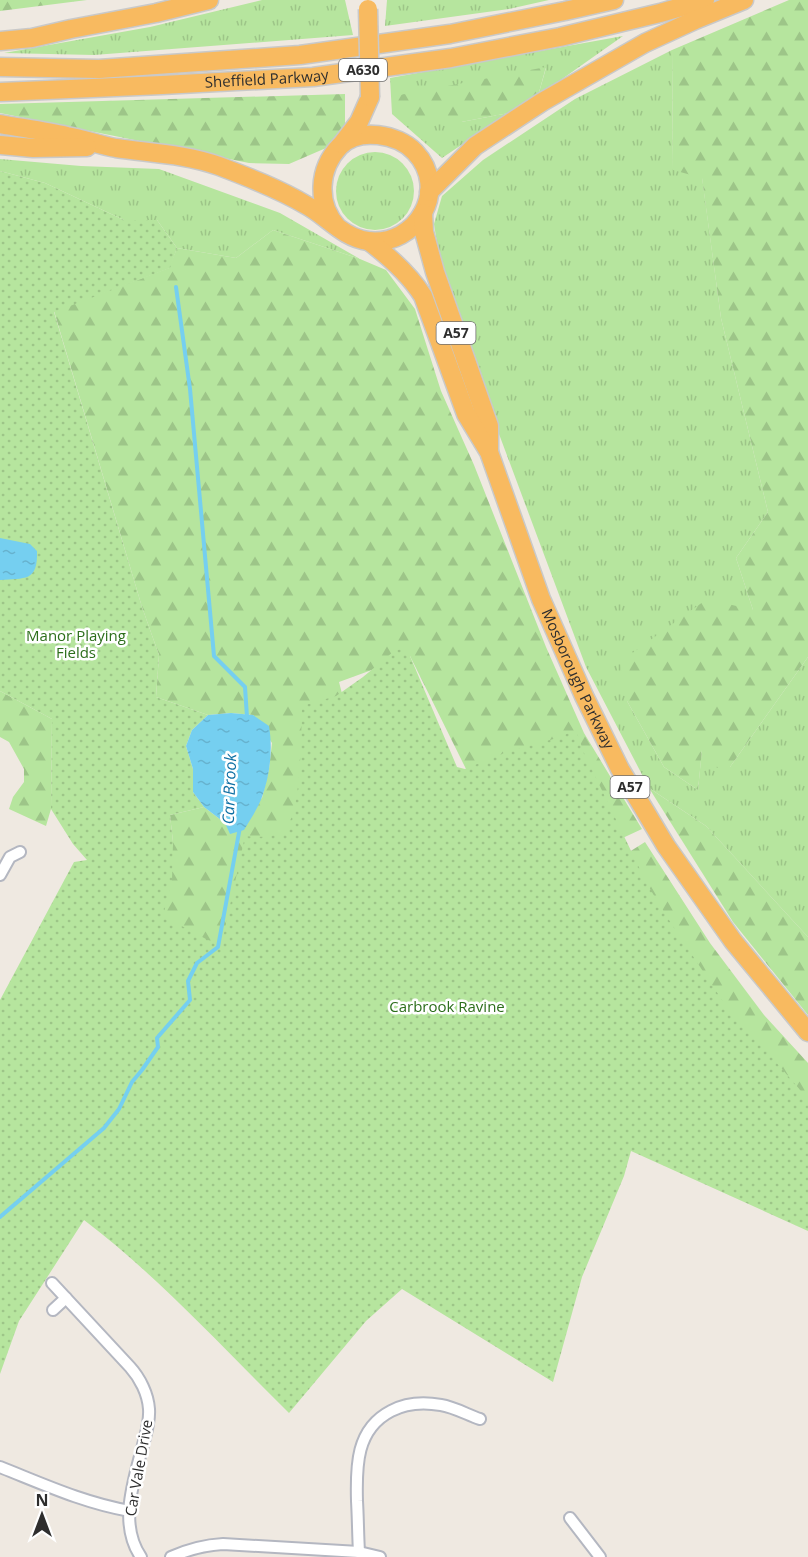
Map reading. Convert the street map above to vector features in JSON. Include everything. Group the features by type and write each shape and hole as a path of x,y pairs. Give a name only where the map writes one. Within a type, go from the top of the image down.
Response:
{"highway":[{"path":"0,41 32,38 209,0"},
{"name":"Sheffield Parkway","path":"0,67 99,69 300,55 450,34 614,0"},
{"name":"Sheffield Parkway","path":"0,92 313,77 451,58 560,37 705,0"},
{"path":"429,192 475,146 542,102 645,43 744,0"},
{"path":"366,3 372,113 376,125 385,136"},
{"path":"0,28 71,29"},
{"path":"338,228 326,211 322,195 322,180 327,164 359,122 370,97"},
{"name":"A57","path":"0,124 68,136 112,147 175,155 216,165 308,206 338,228 360,240 370,242 391,240 417,222 423,213 429,192"},
{"path":"341,145 367,135 398,139 415,152 426,171 429,192"},
{"path":"0,145 33,148 112,147"},
{"name":"Mosborough Parkway","path":"423,213 424,232 435,272 489,426 489,452"},
{"name":"Mosborough Parkway","path":"370,242 402,269 423,296 466,414 489,452 541,599 584,696 620,769 666,846 733,941 808,1032"}],"street":[{"path":"0,875 10,857 20,852"},
{"name":"Car Vale Drive","path":"52,1283 137,1375 149,1406 149,1425 136,1475 130,1511 133,1543 141,1557"},
{"path":"53,1310 66,1298"},
{"path":"359,1552 356,1473 363,1443 371,1428 382,1416 399,1407 414,1404 444,1405 480,1419"},
{"path":"0,1467 73,1497 130,1511"},
{"path":"570,1518 600,1557"},
{"path":"171,1557 204,1545 257,1545 359,1552 380,1557"},
{"path":"256,1557 257,1545"}],"green space":[{"path":"0,0 87,0 0,11"},
{"path":"262,0 345,0 353,35 94,55 4,53 150,27"},
{"path":"387,0 549,0 509,9 385,26"},
{"path":"789,0 808,0 808,657 730,767 717,768 702,750 698,790 664,767 627,701 620,662 707,599 753,610 736,558 768,512 721,318 702,178 673,170 672,50"},
{"path":"623,36 538,96 546,68 461,122 509,113 442,158 392,114 390,78"},
{"path":"672,50 673,169 702,177 721,318 768,512 736,558 753,610 627,701 664,767 698,790 702,749 730,767 808,657 808,937 706,826 649,788 586,667 442,275 434,224 442,196 483,160 575,99"},
{"path":"546,67 538,96 509,113 461,122 405,116 395,96"},
{"path":"345,94 345,125 326,148 289,164 249,163 0,113 0,104"},
{"path":"375,152 390,155 403,163 411,176 414,191 411,206 403,219 390,227 375,230 360,227 347,219 339,206 336,191 339,176 347,163 360,155"},
{"path":"0,159 81,166 159,169 280,213 360,259 273,230 236,258 177,248 157,220 124,220 45,183 0,171"},
{"name":"Carbrook Ravine","path":"0,171 45,183 124,220 157,220 177,248 170,268 54,312 142,607 159,655 156,697 208,715 192,730 186,746 193,769 193,792 204,807 170,815 173,842 172,880 163,916 221,947 245,836 266,837 276,834 285,829 291,820 300,770 302,706 336,696 393,652 407,649 457,767 465,769 504,753 557,738 576,730 584,753 647,884 669,920 722,1000 808,1099 808,1231 631,1151 624,1176 582,1277 553,1382 402,1289 366,1321 289,1413 164,1289 84,1220 19,1321 0,1374 0,1000 74,862 87,860 73,844 51,809 52,719 0,691"},
{"path":"273,230 386,270 415,309 441,391 474,465 546,647 584,733 642,829 614,842 466,769 410,656 339,682 361,767 299,843 85,1219 75,1229 149,977 173,842 170,815 204,807 225,823 262,798 272,743 253,715 231,713 208,715 156,697 159,655 142,607 54,311 169,268 177,248 236,258"},
{"path":"0,691 52,719 51,809 46,826 9,809 13,797 24,782 24,769 9,742 0,737"},
{"path":"649,788 706,826 808,937 808,1015 733,922"},
{"path":"645,842 710,943 764,1015 808,1063 808,1140 618,859"}],"water":[{"path":"0,538 30,544 37,551 37,561 32,573 23,578 0,580"},
{"path":"231,713 253,715 269,726 271,753 267,780 258,805 244,830 230,834 225,823 204,807 193,792 193,769 186,746 192,730 208,715"}],"waterway":[{"name":"Car Brook","path":"176,287 190,389 214,656 245,687 247,717"},
{"name":"Car Brook","path":"0,1217 104,1128 119,1109 132,1082 158,1047 157,1038 190,1000 188,981 197,963 218,947 240,827"}],"park label":[{"name":"Manor Playing Fields","path":"76,644"}]}
